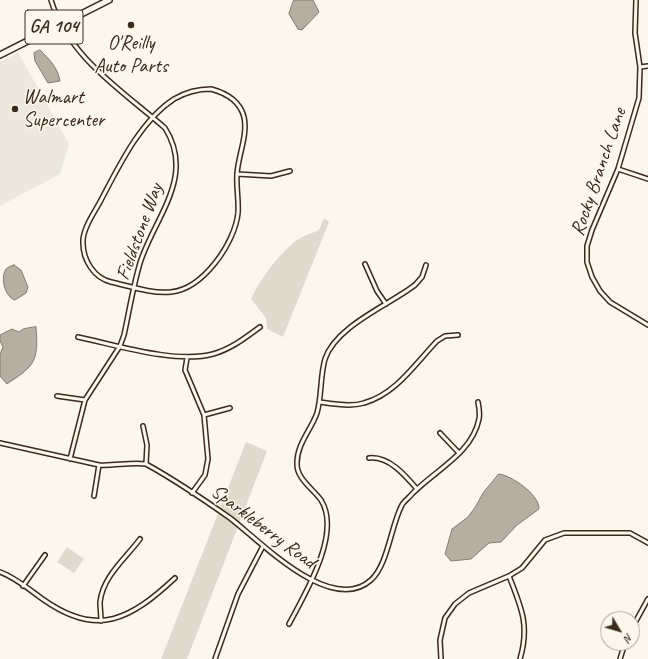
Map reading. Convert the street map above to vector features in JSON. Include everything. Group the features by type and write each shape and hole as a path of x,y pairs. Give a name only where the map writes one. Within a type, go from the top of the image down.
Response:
{"main road":[{"name":"GA 104","path":"0,55 109,0"}],"street":[{"name":"Fieldstone Way","path":"51,0 60,24 84,58 165,128 170,136 176,156 173,190 169,203 150,237 140,264 124,336 120,346 85,400 70,459"},
{"name":"Rocky Branch Lane","path":"636,0 635,33 640,67 639,98 618,169 592,230 587,246 587,262 592,277 600,291 610,302 648,325"},
{"path":"640,67 648,66"},
{"path":"194,90 211,90 226,95 239,106 244,118 245,130 237,174 238,214 234,232 224,250 209,269 192,283 171,292 135,287 108,281 97,275 89,266 83,242 89,223 125,157 136,139 154,118 173,100 194,90"},
{"path":"618,169 648,179"},
{"path":"237,174 271,176 290,171"},
{"path":"365,264 377,290 386,304"},
{"path":"289,624 312,581 323,548 328,520 326,511 320,500 298,471 296,462 302,442 313,425 320,402 325,359 331,348 356,323 415,285 422,277 426,265"},
{"path":"78,337 187,358 226,350 238,344 260,327"},
{"path":"320,402 339,404 363,403 382,394 397,384 437,341 445,336 458,335"},
{"path":"187,358 185,370 204,415 208,459 205,475 192,492"},
{"path":"57,396 85,400"},
{"name":"Sparkleberry Road","path":"0,443 99,465 114,466 134,462 146,464 192,492 230,519 282,561 312,581 342,590 361,587 377,574 402,505 417,489 459,454 473,439 480,418 478,402"},
{"path":"204,415 230,408"},
{"path":"143,426 147,445 146,464"},
{"path":"440,433 459,454"},
{"path":"369,458 376,457 386,461 402,472 417,489"},
{"path":"94,496 99,465"},
{"path":"441,659 440,640 445,618 455,604 469,593 509,576 522,568 545,540 564,533 630,533 648,543"},
{"path":"101,621 100,601 106,583 118,564 140,539"},
{"path":"215,659 238,594 263,546"},
{"path":"23,586 46,555"},
{"path":"0,572 54,608 73,617 101,621 117,619 140,608 175,578"},
{"path":"509,576 522,609 526,630 520,659"},
{"path":"640,614 648,599"}],"shaded area":[{"path":"294,0 313,0 319,12 302,30 298,29 289,14"},
{"path":"40,50 50,60 59,76 60,81 48,83 35,61 34,53"},
{"path":"18,52 69,144 60,174 0,206 0,62"},
{"path":"324,218 329,222 283,337 267,329 266,318 251,299 263,277 280,256 298,239 319,230"},
{"path":"14,265 21,270 28,287 26,293 15,300 11,298 6,291 3,277 6,269"},
{"path":"36,327 37,338 34,360 25,371 7,384 0,376 0,354 3,347 0,341 0,335 12,329 19,332 23,329"},
{"path":"246,442 267,451 187,659 161,659"},
{"path":"499,474 517,482 530,492 535,498 539,509 517,525 501,542 489,543 471,559 451,561 445,554 452,529 468,517 483,493"},
{"path":"67,547 84,559 74,573 57,562"}],"place":[{"name":"O'Reilly Auto Parts","path":"131,25"},
{"name":"Walmart Supercenter","path":"15,109"}]}
